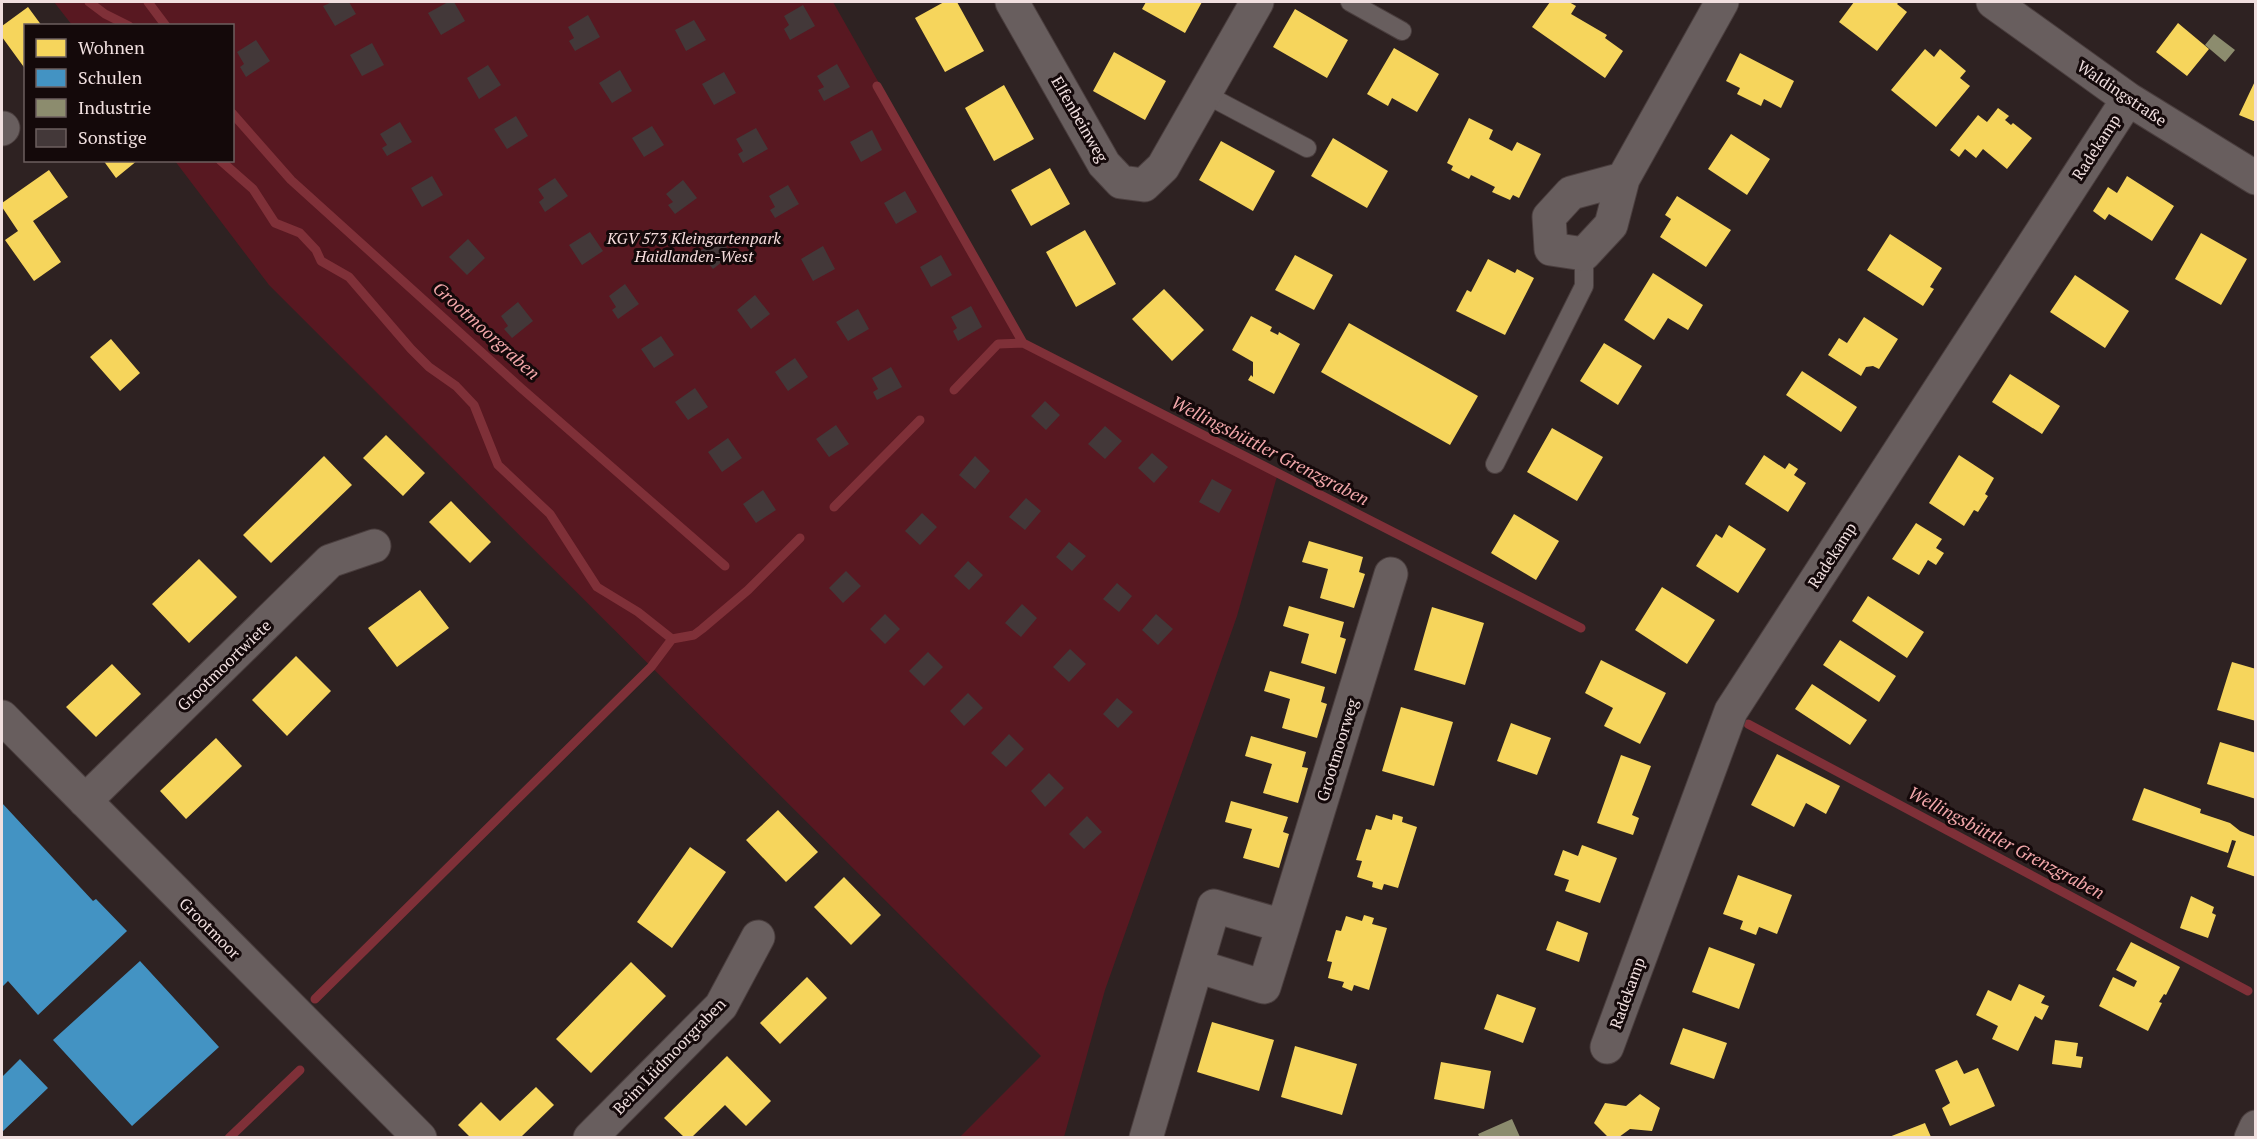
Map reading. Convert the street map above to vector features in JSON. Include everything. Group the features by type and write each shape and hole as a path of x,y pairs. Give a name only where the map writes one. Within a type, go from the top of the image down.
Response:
{"street":[{"name":"Elfenbeinweg","path":"1012,2 1104,164 1122,182 1144,186 1163,167 1257,2"},
{"path":"1623,179 1571,193 1549,217 1551,249 1584,255 1611,225 1623,179 1722,2"},
{"name":"Waldingstraße","path":"1993,2 2128,99 2256,178"},
{"name":"Radekamp","path":"1607,1047 1731,711 2128,99"},
{"name":"Grootmoortwiete","path":"85,801 330,561 374,546"},
{"name":"Grootmoorweg","path":"1197,966 1264,987 1390,574"},
{"name":"Grootmoor","path":"2,717 420,1137"},
{"path":"1146,1137 1214,906 1283,926"},
{"name":"Beim Lüdmoorgraben","path":"590,1137 721,1006 758,937"},
{"path":"2251,1137 2256,1127"}],"lane":[{"path":"1350,2 1402,31"},
{"path":"1205,94 1307,148"},
{"path":"1495,464 1584,286 1584,255"}],"green space":[{"name":"KGV 573 Kleingartenpark Haidlanden-West","path":"54,2 833,2 1026,342 1278,473 1237,616 1105,990 1064,1137 960,1137 1041,1056 269,285 176,162 234,162 234,24 71,24"}],"building: Wohnen":[{"path":"944,2 957,2 984,51 945,72 915,18"},
{"path":"1146,2 1202,2 1185,33 1142,9"},
{"path":"1550,2 1569,2 1576,6 1571,14 1607,35 1605,38 1623,51 1605,78 1532,27"},
{"path":"1854,2 1899,2 1897,4 1907,12 1877,51 1839,22"},
{"path":"28,7 41,24 24,24 24,67 2,37 2,26"},
{"path":"1295,9 1348,40 1327,78 1273,47"},
{"path":"2178,23 2209,49 2187,76 2156,52"},
{"path":"1394,48 1439,74 1417,112 1392,98 1388,106 1367,94"},
{"path":"1925,49 1934,57 1940,49 1966,71 1960,78 1970,86 1936,127 1891,90"},
{"path":"1114,52 1166,81 1145,120 1093,91"},
{"path":"1740,53 1794,81 1781,108 1764,99 1761,106 1737,94 1740,88 1726,81"},
{"path":"2256,79 2256,122 2239,115"},
{"path":"1004,85 1034,139 994,161 965,108"},
{"path":"1998,108 2009,116 2005,120 2011,125 2013,123 2032,138 2007,169 1983,149 1976,158 1965,149 1959,157 1950,150 1978,115 1987,122"},
{"path":"1469,118 1493,130 1489,139 1512,151 1517,142 1541,154 1519,198 1513,195 1510,200 1492,192 1495,187 1471,175 1469,179 1451,170 1453,166 1447,163"},
{"path":"1731,134 1770,159 1747,195 1708,169"},
{"path":"1333,138 1388,171 1367,208 1311,176"},
{"path":"1221,141 1275,171 1253,211 1199,180"},
{"path":"104,162 136,162 116,178"},
{"path":"1050,168 1070,204 1031,226 1011,190"},
{"path":"49,170 68,197 33,221 61,262 34,281 5,240 18,231 2,207 2,203"},
{"path":"2127,176 2174,206 2152,241 2109,214 2105,220 2093,211 2108,187 2117,193"},
{"path":"1677,196 1731,230 1706,267 1660,237 1671,219 1665,215"},
{"path":"1085,230 1116,284 1076,307 1046,252"},
{"path":"2201,233 2247,259 2221,305 2175,279"},
{"path":"1890,234 1942,268 1930,287 1934,289 1923,306 1867,270"},
{"path":"1295,255 1333,275 1314,310 1275,290"},
{"path":"1488,259 1515,273 1517,269 1534,278 1505,335 1456,311 1467,290 1471,292"},
{"path":"1653,273 1703,305 1688,330 1668,318 1654,340 1624,320"},
{"path":"2075,275 2129,311 2105,348 2050,312"},
{"path":"1164,289 1204,330 1172,361 1132,319"},
{"path":"1251,316 1272,327 1270,331 1278,335 1279,332 1300,344 1274,394 1248,380 1251,375 1253,377 1253,362 1232,350"},
{"path":"1864,317 1898,339 1879,369 1873,366 1866,367 1861,376 1828,355 1839,338 1847,343"},
{"path":"1349,323 1478,396 1450,445 1321,372"},
{"path":"111,339 140,373 120,391 90,357"},
{"path":"1604,343 1642,366 1618,405 1580,381"},
{"path":"1802,371 1857,407 1841,432 1786,395"},
{"path":"2010,374 2060,406 2042,434 1992,402"},
{"path":"1552,428 1603,457 1577,501 1527,472"},
{"path":"386,435 425,473 403,496 363,458"},
{"path":"1764,455 1785,469 1789,463 1798,469 1794,475 1806,483 1788,512 1745,484"},
{"path":"1959,455 1994,478 1985,494 1988,496 1978,512 1974,510 1964,526 1929,503"},
{"path":"324,456 352,485 271,563 243,535"},
{"path":"451,501 491,542 470,563 429,522"},
{"path":"1514,514 1559,541 1536,580 1491,553"},
{"path":"1916,523 1942,539 1936,548 1944,553 1936,565 1928,560 1919,575 1892,559"},
{"path":"1729,525 1766,549 1738,593 1696,566 1716,534 1722,538"},
{"path":"1309,541 1363,557 1359,572 1365,574 1354,608 1320,598 1328,569 1302,562"},
{"path":"199,559 237,597 189,643 152,604"},
{"path":"1662,587 1715,620 1687,664 1635,630"},
{"path":"420,590 449,628 397,667 368,628"},
{"path":"1868,596 1924,632 1907,658 1852,621"},
{"path":"1289,606 1344,622 1340,637 1346,639 1336,674 1301,663 1309,634 1283,626"},
{"path":"1432,607 1484,623 1465,685 1414,670"},
{"path":"1840,640 1896,676 1879,702 1823,665"},
{"path":"296,656 331,691 287,736 252,700"},
{"path":"1601,660 1666,693 1640,744 1604,726 1613,708 1585,693"},
{"path":"2232,662 2256,669 2256,721 2217,710"},
{"path":"112,664 141,694 96,737 66,707"},
{"path":"1270,671 1325,687 1321,702 1327,704 1317,738 1282,728 1290,699 1264,691"},
{"path":"1812,684 1867,720 1850,745 1795,709"},
{"path":"1401,707 1453,722 1434,786 1382,771"},
{"path":"1511,723 1551,738 1537,775 1497,761"},
{"path":"1251,736 1306,752 1302,767 1308,768 1298,803 1263,793 1272,764 1245,756"},
{"path":"216,738 242,766 186,819 160,791"},
{"path":"2220,742 2256,753 2256,799 2207,784"},
{"path":"1777,754 1840,786 1826,814 1806,803 1794,827 1751,805"},
{"path":"1621,755 1651,766 1632,815 1639,818 1633,835 1597,823"},
{"path":"2144,788 2201,809 2200,813 2230,823 2240,831 2256,837 2256,877 2227,867 2236,841 2232,840 2228,853 2132,820"},
{"path":"1231,801 1288,817 1283,832 1289,834 1279,868 1243,858 1252,829 1225,822"},
{"path":"778,810 818,852 786,882 746,840"},
{"path":"1393,814 1403,817 1402,822 1417,827 1398,888 1384,884 1382,890 1372,887 1373,882 1357,877 1362,861 1356,860 1366,829 1371,830 1376,815 1392,820"},
{"path":"1582,845 1617,858 1600,903 1565,891 1569,880 1554,875 1563,850 1578,856"},
{"path":"690,847 726,872 672,948 637,922"},
{"path":"1738,875 1792,895 1777,934 1759,927 1756,935 1740,929 1743,921 1723,914"},
{"path":"844,877 881,915 851,945 814,907"},
{"path":"2191,896 2214,907 2212,913 2216,915 2208,938 2180,928"},
{"path":"1364,915 1374,918 1372,924 1387,928 1369,990 1354,985 1352,991 1342,987 1344,982 1328,978 1332,962 1327,961 1336,930 1341,931 1346,916 1362,921"},
{"path":"1557,921 1588,933 1579,962 1546,950"},
{"path":"2131,942 2180,967 2166,995 2164,994 2159,1002 2162,1003 2148,1031 2099,1006 2113,977 2134,987 2137,981 2116,970"},
{"path":"1709,947 1755,964 1739,1009 1692,992"},
{"path":"631,962 666,996 591,1073 556,1039"},
{"path":"807,977 827,998 780,1044 760,1023"},
{"path":"2019,984 2045,996 2041,1003 2049,1006 2042,1020 2035,1016 2018,1051 1992,1039 1998,1026 1976,1015 1988,990 2011,1001"},
{"path":"1497,994 1536,1008 1523,1043 1484,1029"},
{"path":"1212,1022 1274,1040 1259,1091 1197,1072"},
{"path":"1683,1028 1727,1043 1714,1079 1670,1064"},
{"path":"2055,1040 2078,1043 2076,1056 2083,1057 2081,1068 2052,1064"},
{"path":"1295,1046 1357,1064 1342,1115 1281,1097"},
{"path":"727,1056 771,1101 746,1126 725,1105 692,1137 684,1137 664,1118"},
{"path":"1957,1060 1964,1074 1978,1068 1995,1106 1950,1126 1942,1108 1950,1103 1935,1070"},
{"path":"1441,1062 1491,1071 1484,1109 1434,1099"},
{"path":"536,1087 554,1105 521,1137 470,1137 458,1125 481,1102 500,1121"},
{"path":"1640,1094 1660,1108 1652,1131 1630,1129 1619,1137 1608,1137 1594,1123 1605,1103 1626,1106"},
{"path":"1925,1123 1931,1137 1889,1137"}],"building: Schulen":[{"path":"2,803 93,901 96,899 127,931 38,1015 8,981 2,987"},
{"path":"140,961 219,1047 132,1126 53,1040"},
{"path":"20,1059 48,1088 2,1132 2,1077"}],"building: Industrie":[{"path":"2214,34 2235,50 2225,62 2205,45"},
{"path":"1512,1119 1520,1137 1480,1138 1478,1134"}],"building: Sonstige":[{"path":"332,2 349,2 356,14 335,26 323,6"},
{"path":"448,2 454,2 465,21 441,35 428,13"},
{"path":"803,5 815,26 790,40 784,29 789,25 784,16"},
{"path":"588,15 600,37 575,51 569,41 574,38 568,27"},
{"path":"694,20 706,40 686,51 675,30"},
{"path":"256,40 270,61 246,77 240,67 244,64 237,52"},
{"path":"372,43 384,65 362,76 350,55"},
{"path":"837,64 850,87 824,101 818,90 824,87 817,76"},
{"path":"488,65 501,85 479,99 467,78"},
{"path":"620,70 632,91 612,103 599,83"},
{"path":"724,72 736,93 714,105 702,84"},
{"path":"516,116 528,136 507,149 494,129"},
{"path":"400,122 412,142 387,156 382,148 387,145 380,134"},
{"path":"652,126 664,145 644,157 632,138"},
{"path":"756,128 768,149 743,163 738,154 743,151 736,139"},
{"path":"872,130 882,150 861,162 850,142"},
{"path":"432,176 443,195 422,207 411,188"},
{"path":"555,178 568,196 545,212 539,202 544,198 538,189"},
{"path":"683,180 697,198 675,214 668,205 673,202 666,194"},
{"path":"788,185 799,204 775,218 770,210 775,207 769,196"},
{"path":"905,191 917,212 896,224 884,203"},
{"path":"590,232 603,251 582,265 569,245"},
{"path":"719,237 732,254 713,269 699,252"},
{"path":"468,239 485,258 467,275 449,257"},
{"path":"823,246 835,269 813,281 801,259"},
{"path":"941,255 952,275 931,287 920,267"},
{"path":"625,284 639,304 618,319 612,310 616,307 609,296"},
{"path":"755,295 770,314 751,329 737,310"},
{"path":"518,302 533,321 512,338 504,329 508,326 501,316"},
{"path":"971,306 982,327 958,341 953,331 957,328 951,317"},
{"path":"858,309 869,329 848,341 836,322"},
{"path":"661,336 674,355 654,368 641,349"},
{"path":"795,358 808,377 788,391 775,372"},
{"path":"891,367 902,387 877,400 873,392 878,389 872,378"},
{"path":"695,388 708,407 688,420 675,402"},
{"path":"1045,401 1060,415 1046,430 1031,416"},
{"path":"836,425 849,444 829,457 816,439"},
{"path":"1105,426 1122,441 1105,459 1088,444"},
{"path":"728,438 742,458 722,472 708,452"},
{"path":"1152,453 1168,467 1154,483 1138,468"},
{"path":"975,456 990,471 975,489 959,475"},
{"path":"1212,479 1232,490 1219,513 1199,502"},
{"path":"763,490 776,510 756,523 743,504"},
{"path":"1026,498 1041,511 1025,530 1009,517"},
{"path":"922,513 937,527 920,545 905,531"},
{"path":"1069,542 1086,556 1072,571 1056,557"},
{"path":"968,561 983,575 969,590 954,576"},
{"path":"846,571 861,586 843,603 829,588"},
{"path":"1117,583 1132,596 1119,612 1103,599"},
{"path":"1022,604 1037,618 1021,637 1005,623"},
{"path":"885,614 900,629 885,644 870,629"},
{"path":"1156,614 1173,629 1158,645 1142,630"},
{"path":"1070,649 1086,664 1069,682 1053,667"},
{"path":"928,652 943,667 924,686 909,671"},
{"path":"968,693 983,708 964,726 950,711"},
{"path":"1117,698 1133,712 1118,728 1103,714"},
{"path":"1009,734 1024,749 1006,767 991,753"},
{"path":"1049,773 1064,788 1045,807 1031,791"},
{"path":"1087,816 1102,832 1084,849 1069,834"}],"waterway":[{"path":"89,2 105,14 125,24"},
{"name":"Grootmoorgraben","path":"148,2 164,24"},
{"path":"877,86 1023,343"},
{"name":"Grootmoorgraben","path":"234,115 291,180 521,388 725,566"},
{"path":"222,162 253,189 275,223 300,233 316,250 321,261 349,277 411,349 429,367 456,386 474,405 498,465 550,514 597,587 638,612 672,639"},
{"name":"Wellingsbüttler Grenzgraben","path":"954,390 998,344 1023,343 1581,628"},
{"name":"Wellingsbüttler Grenzgraben","path":"834,507 920,420"},
{"path":"315,999 651,667 672,639 694,635 702,629 748,590 800,538"},
{"name":"Wellingsbüttler Grenzgraben","path":"1748,724 2248,991"},
{"path":"229,1138 300,1070"}]}
